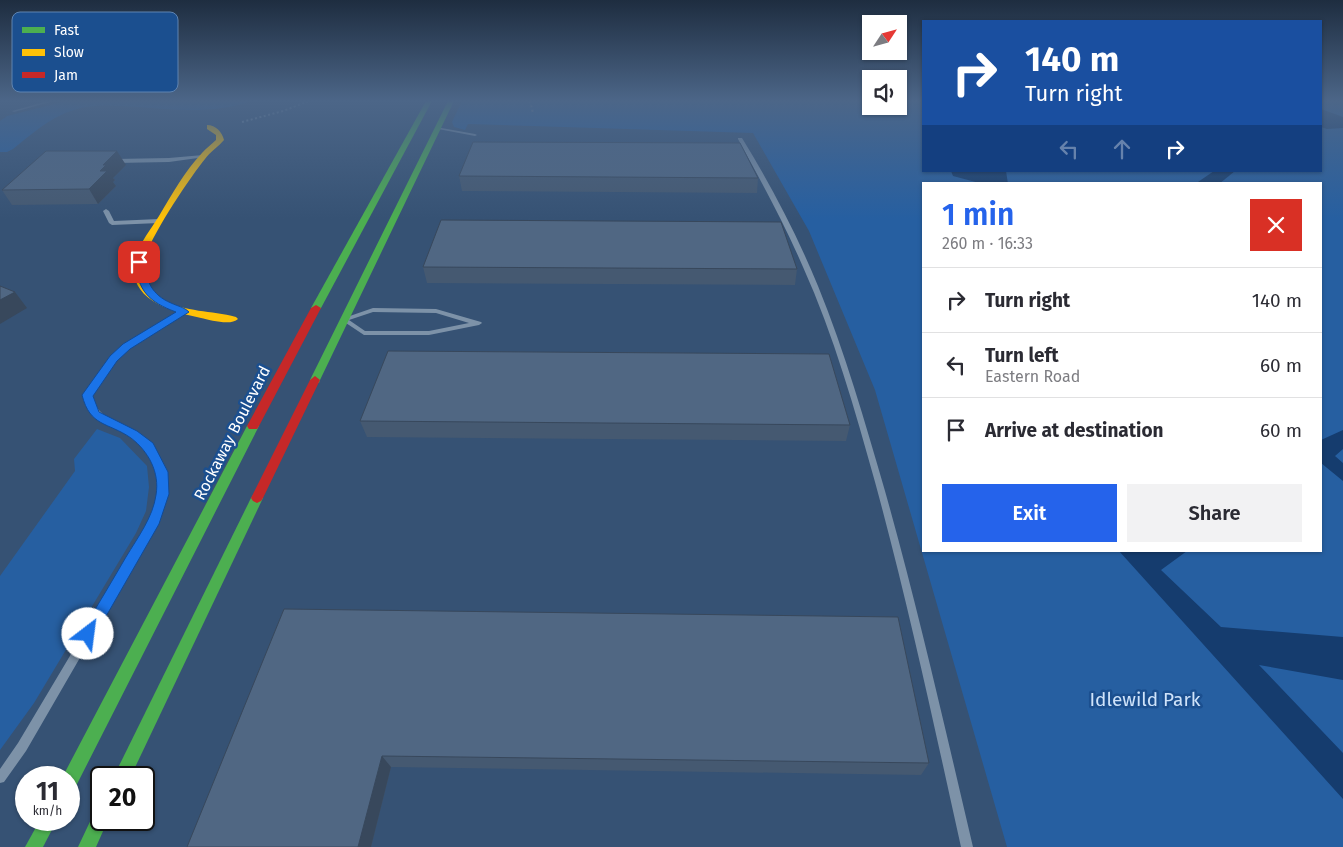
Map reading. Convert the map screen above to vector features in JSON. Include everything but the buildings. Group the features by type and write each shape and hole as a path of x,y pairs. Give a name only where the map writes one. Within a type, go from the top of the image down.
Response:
{"main road":[{"path":"218,141 203,156 141,256 139,262 140,274 144,286 152,296 164,304 205,318 233,319"},
{"name":"Rockaway Boulevard","path":"77,766 278,377 407,141"},
{"path":"127,766 432,141"},
{"path":"34,847 42,831"},
{"path":"87,847 94,831"}],"lane":[{"path":"741,141 777,205 805,263 829,325 857,410 908,589 967,847"},
{"path":"114,161 169,160 203,156"},
{"path":"106,212 112,223 162,221"},
{"path":"373,310 436,311 479,323 429,333 364,333 344,320 373,310"},
{"path":"0,778 22,748 154,521 163,494 162,472 148,446 133,434 96,415 90,407 87,395 126,346 184,312"}],"green space":[{"path":"0,141 24,141 7,152 0,152"},
{"name":"Idlewild Park","path":"757,141 922,141 922,172 1322,172 1322,141 1343,141 1343,847 1007,847 875,390 809,231"},
{"path":"97,429 120,438 147,466 149,487 146,511 136,533 34,703 0,750 0,576 75,471 74,459"}],"shaded area":[{"path":"951,172 1006,172 1008,182 976,182 953,176"},
{"path":"1213,172 1234,172 1221,182 1198,182"},
{"path":"1343,430 1343,449 1335,456 1343,463 1343,481 1322,464 1322,440"},
{"path":"1120,552 1186,552 1161,570 1221,627 1343,637 1343,680 1259,665 1343,753 1343,799"}],"traffic: fast":[{"path":"316,308 407,141"},
{"path":"315,380 432,141"},
{"path":"77,766 253,426"},
{"path":"127,766 257,498"},
{"path":"34,847 43,831"},
{"path":"87,847 94,831"}],"traffic: slow":[{"path":"219,141 192,170 142,251 139,264 140,279 147,291 158,301 172,308 204,316 233,319"}],"traffic: jam":[{"path":"253,426 316,308"},
{"path":"257,498 315,380"}],"route":[{"path":"88,634 154,521 163,494 162,472 148,446 133,434 96,415 90,407 87,395 126,346 184,312 164,304 148,292 141,280 139,262"}]}
